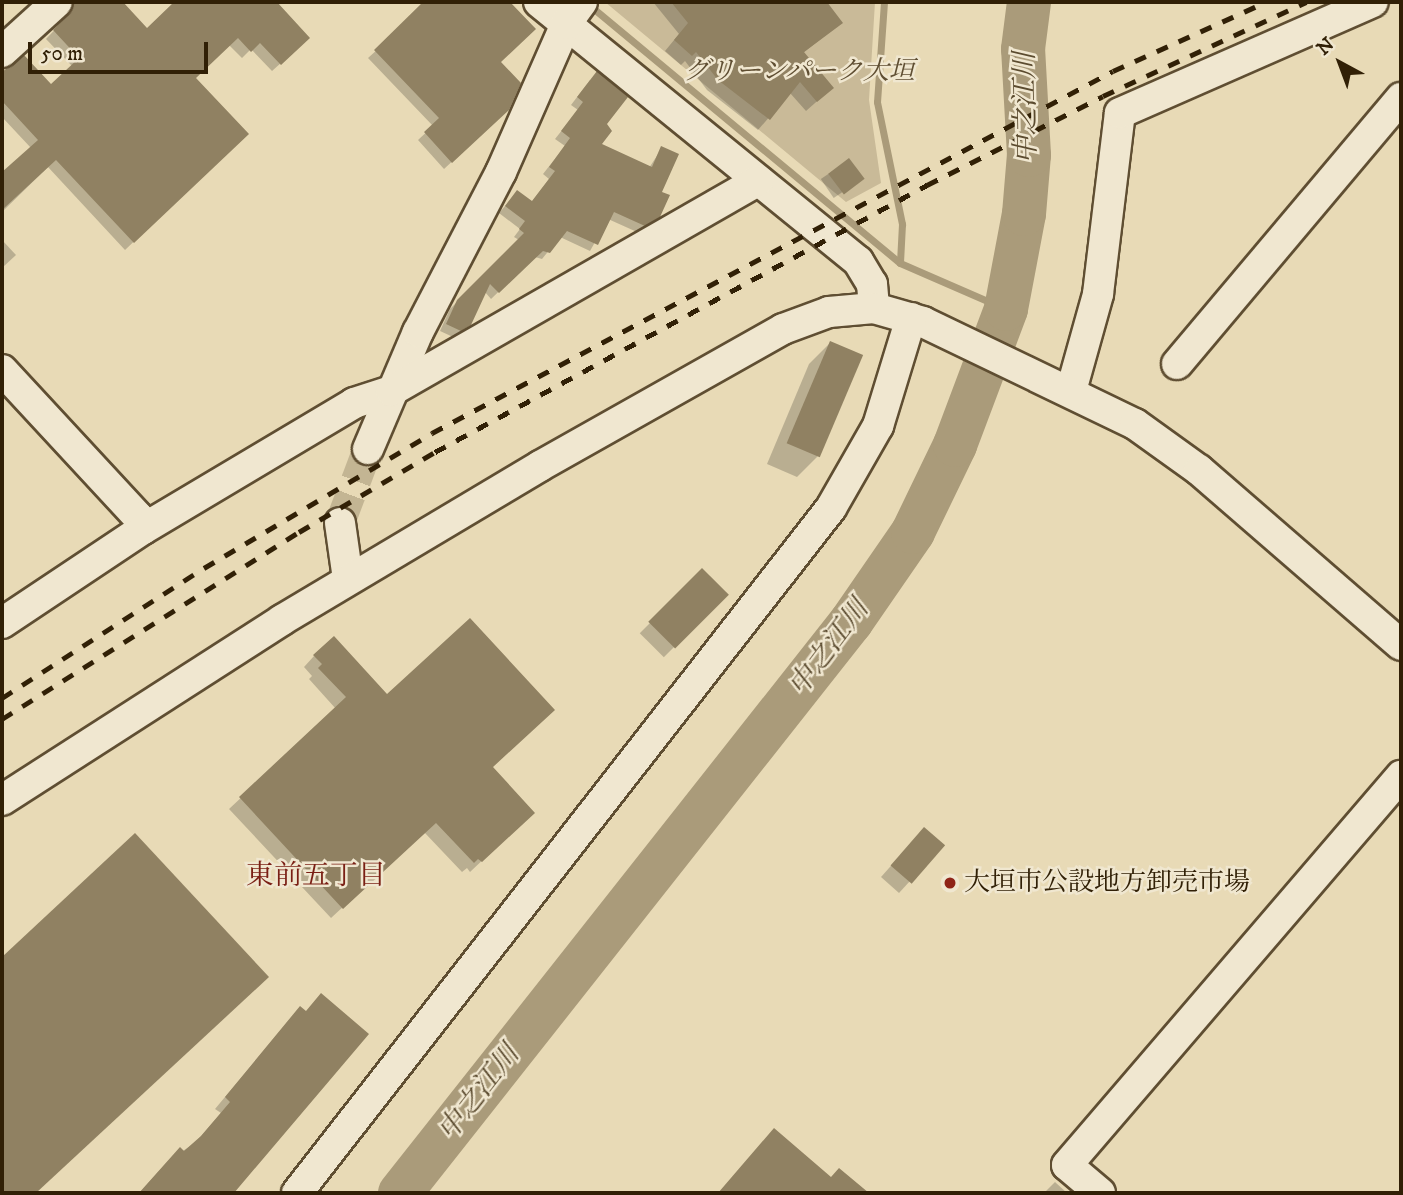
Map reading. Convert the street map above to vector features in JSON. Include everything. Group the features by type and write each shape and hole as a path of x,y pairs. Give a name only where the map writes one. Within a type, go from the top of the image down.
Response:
{"street":[{"path":"2,52 57,2"},
{"path":"539,2 573,13 758,181 858,261 872,284 874,308"},
{"path":"1061,386 1098,294 1120,113 1373,2"},
{"path":"368,449 391,391 501,172 573,13"},
{"path":"1177,364 1401,98"},
{"path":"2,622 143,529 354,403 391,391 758,181"},
{"path":"2,800 348,579 783,329 829,312 874,308 917,320 1103,406 1135,424 1199,470 1401,645"},
{"path":"297,1193 831,508 878,426 917,320"},
{"path":"2,370 138,517 143,529"},
{"path":"341,523 348,579"},
{"path":"1100,1193 1067,1165 1401,776"}],"green space":[{"name":"グリーンパーク大垣","path":"605,2 875,2 869,100 881,183 846,202"}],"building":[{"path":"74,2 123,2 147,28 174,2 277,2 310,38 281,65 260,43 251,52 238,38 196,78 249,134 134,243 56,160 2,210 2,172 38,140 2,101 2,72 24,55 51,84 79,58 53,30 69,14"},
{"path":"423,2 510,2 536,29 501,62 521,83 509,110 452,163 424,132 439,118 374,50"},
{"path":"671,2 827,2 843,23 804,52 834,88 817,102 800,82 770,120 718,80 696,52 692,56 674,40 688,23"},
{"path":"597,71 628,97 607,124 612,131 602,144 652,167 661,146 679,154 662,192 670,195 660,217 645,226 614,212 598,245 567,231 550,253 543,251 499,293 490,284 471,325 461,331 446,324 457,300 524,233 519,229 525,221 505,206 517,190 532,201 555,171 549,167 570,138 561,131 583,102 577,97"},
{"path":"849,158 865,179 844,194 828,174"},
{"path":"830,341 863,355 820,457 787,443"},
{"path":"702,568 729,595 675,649 648,622"},
{"path":"470,618 555,710 493,767 535,813 482,862 478,859 474,863 436,823 343,909 239,797 346,697 318,668 322,664 313,655 334,636 387,694"},
{"path":"924,827 945,845 912,884 891,865"},
{"path":"135,833 269,977 36,1193 2,1193 2,957"},
{"path":"321,993 369,1034 234,1193 139,1193 180,1147 184,1151 201,1136 230,1102 225,1097 300,1006 306,1011"},
{"path":"774,1128 831,1177 839,1168 869,1193 718,1193"}],"waterway":[{"path":"884,2 877,102 902,224 900,263"},
{"name":"中之江川","path":"400,1193 851,622 913,532 955,445 1006,309 1024,214 1029,155 1023,49 1029,2"},
{"path":"588,4 900,263 1006,309"}],"tunnel":[{"path":"340,523 368,449"}],"railway":[{"path":"2,698 204,568 432,433 1113,71 1266,2"},
{"path":"2,719 299,532 435,452 927,185 1103,96 1306,2"}],"place":[{"name":"大垣市公設地方卸売市場","path":"950,883"}],"district":[{"name":"東前五丁目","path":"316,876"}]}
